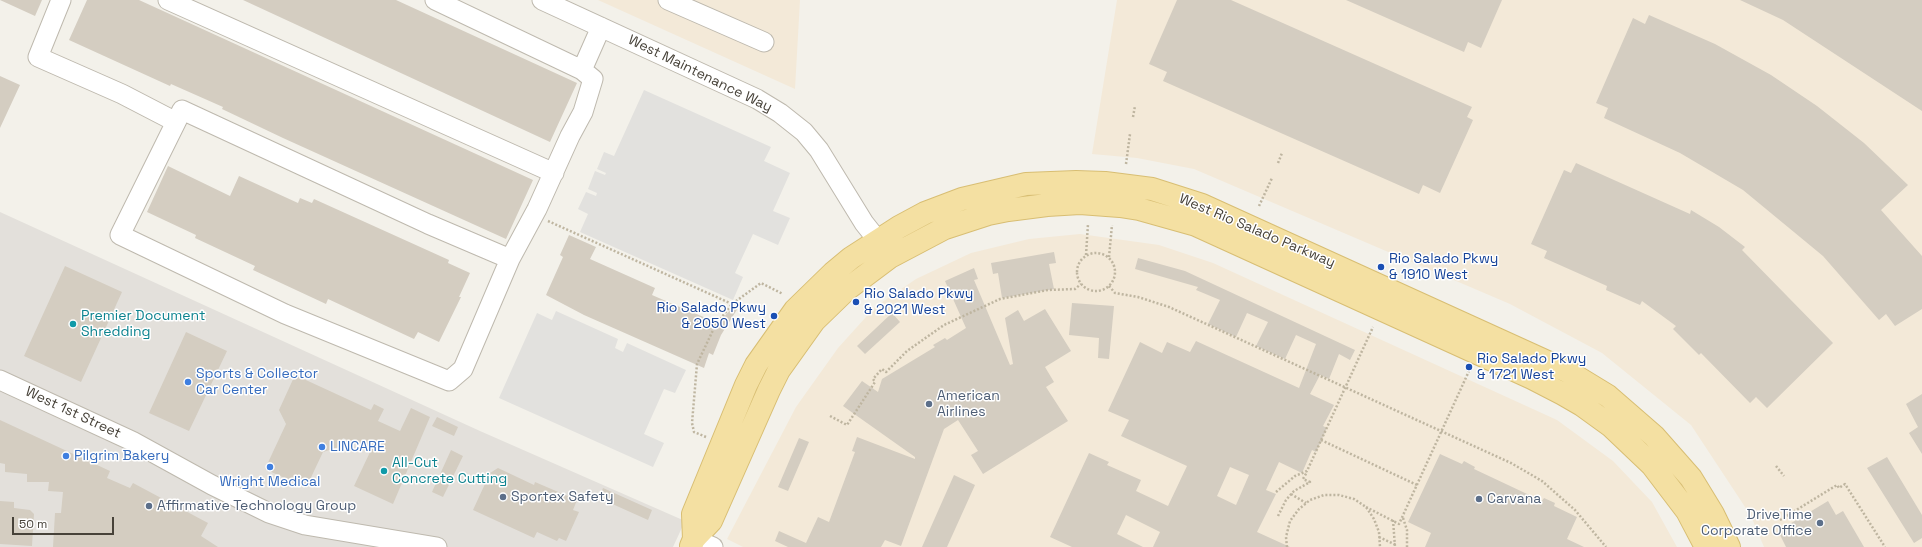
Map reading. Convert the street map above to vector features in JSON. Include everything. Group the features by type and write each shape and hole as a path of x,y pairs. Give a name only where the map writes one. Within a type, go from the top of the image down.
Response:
{"main road":[{"name":"West Rio Salado Parkway","path":"699,544 693,514 746,385 756,365 781,328 803,302 832,273 878,239 925,213 962,198 1026,184 1046,182 1105,183 1152,190 1202,205 1544,360 1588,383 1623,408 1654,436 1691,478 1696,507 1706,547"},
{"name":"West Rio Salado Parkway","path":"699,544 711,521 768,390 790,353 814,321 831,303 864,275 890,257 945,228 988,214 1019,208 1066,204 1103,204 1139,209 1177,219 1214,232 1532,378 1563,394 1582,405 1629,442 1696,507 1729,547"}],"street":[{"path":"61,0 38,57 122,94 176,122"},
{"path":"168,0 554,173"},
{"path":"435,0 582,70 593,80 583,112 570,136 537,209 510,259 463,369 449,380 385,356 285,314 120,235 182,110 428,224 510,259"},
{"name":"West Maintenance Way","path":"542,0 757,99 780,113 804,132 819,150 864,222 890,257"},
{"path":"668,0 764,42"},
{"path":"582,70 601,27"},
{"name":"West 1st Street","path":"0,380 132,441 212,485 269,513 305,525 437,547"}],"path":[{"path":"1133,116 1135,106"},
{"path":"1126,164 1130,134"},
{"path":"1278,163 1282,153"},
{"path":"1259,206 1272,178"},
{"path":"543,219 732,304"},
{"path":"1086,255 1088,224"},
{"path":"1109,257 1098,252 1086,255 1080,260 1077,266 1078,278 1081,284 1094,291 1100,291 1109,286 1115,274 1115,268 1109,257 1112,225"},
{"path":"711,440 694,432 692,423 697,364 715,326 732,304 761,283 783,294"},
{"path":"830,416 847,425 875,382 872,379 882,369 886,372 907,351 944,325 1000,299 1048,290 1075,289 1081,284"},
{"path":"1109,286 1115,293 1138,297 1169,307 1512,463 1542,481 1575,510 1606,547"},
{"path":"1278,516 1286,500 1291,494 1310,482 1303,479 1373,327"},
{"path":"1287,547 1286,537 1290,521 1298,509 1306,503 1324,495 1339,494 1354,499 1366,507 1400,524 1469,371"},
{"path":"1321,440 1417,485"},
{"path":"1776,466 1784,476"},
{"path":"1276,492 1295,476 1307,471"},
{"path":"1780,520 1837,485 1839,488 1845,484 1885,547"},
{"path":"1291,494 1306,503"},
{"path":"1366,507 1374,519 1380,547"},
{"path":"1402,517 1407,530 1407,547"},
{"path":"1393,520 1396,546"},
{"path":"1379,537 1396,546"}],"shaded area":[{"path":"598,0 800,0 795,89"},
{"path":"1117,0 1922,0 1922,547 1764,547 1751,516 1691,425 1602,353 1510,304 1194,169 1137,158 1092,154"},
{"path":"644,90 771,147 764,161 790,173 773,211 790,218 778,245 753,234 735,273 743,277 733,300 580,232 588,214 578,209 586,192 596,196 597,193 588,189 595,171 605,175 606,173 597,169 604,152 614,156"},
{"path":"0,212 480,431 685,521 673,547 0,547"},
{"path":"1080,234 1159,245 1213,263 1557,420 1613,461 1652,502 1677,547 743,547 727,539 796,407 838,348 875,307 916,279 971,253 1029,239"},
{"path":"556,311 618,339 615,348 623,352 627,343 686,370 675,393 664,389 644,434 664,443 653,467 499,398 537,313 552,320"}],"building":[{"path":"0,0 42,0 35,16"},
{"path":"87,0 139,0 533,180 506,239 283,138 222,109 223,107 171,84 170,86 69,40"},
{"path":"243,0 396,0 577,83 550,142"},
{"path":"1177,0 1231,0 1472,107 1467,117 1473,120 1440,193 1423,185 1419,194 1163,81 1167,72 1149,64"},
{"path":"1346,0 1502,0 1481,48 1468,42 1464,52"},
{"path":"1740,0 1922,0 1922,111 1783,20"},
{"path":"1649,15 1715,44 1771,75 1817,106 1864,143 1908,185 1881,210 1922,256 1922,309 1895,326 1886,314 1879,320 1823,256 1743,190 1680,153 1604,118 1608,108 1596,103 1633,18 1645,24"},
{"path":"0,76 20,85 0,128"},
{"path":"1576,163 1690,214 1691,210 1719,227 1745,247 1742,250 1833,343 1767,408 1756,397 1750,403 1701,353 1699,355 1673,329 1676,326 1642,301 1640,305 1606,290 1607,286 1544,258 1547,251 1531,244 1564,170 1571,173"},
{"path":"168,166 230,196 239,176 298,203 300,198 312,203 314,199 449,260 448,263 470,273 459,297 461,297 439,342 418,332 414,339 328,299 326,304 253,270 255,266 195,238 196,235 147,212"},
{"path":"569,235 596,247 590,259 655,288 652,295 682,308 718,323 734,306 738,308 721,335 713,355 709,353 704,368 584,315 546,295 563,257 560,255"},
{"path":"1054,252 1056,263 1049,264 1054,289 1002,298 998,273 993,274 991,263"},
{"path":"1138,258 1185,271 1355,350 1350,360 1339,354 1329,379 1320,375 1310,394 1334,405 1323,426 1327,428 1316,452 1312,450 1302,473 1279,462 1266,490 1276,494 1257,532 1290,547 1153,547 1160,532 1126,515 1117,534 1143,547 1072,547 1050,537 1089,453 1109,462 1107,465 1141,480 1136,491 1168,506 1187,466 1121,436 1129,420 1108,411 1140,342 1162,353 1167,342 1190,352 1196,341 1299,388 1316,344 1296,335 1285,359 1256,346 1268,322 1247,313 1236,337 1208,324 1220,300 1196,290 1198,287 1135,269","holes":["1230,467 1249,475 1236,505 1217,496"]},
{"name":"Premier Document Shredding","path":"65,266 122,292 81,382 24,356"},
{"name":"American Airlines","path":"974,268 978,279 974,280 1010,365 1013,364 1005,318 1018,310 1024,321 1045,309 1071,351 1045,367 1054,382 1046,387 1068,421 983,474 971,455 978,451 958,420 944,429 901,546 885,540 881,547 788,547 775,541 779,531 806,543 818,517 829,522 855,452 852,451 857,437 915,459 915,457 843,406 862,381 878,392 882,379 935,347 933,345 945,338 947,340 966,328 945,281"},
{"path":"1072,303 1114,306 1109,359 1098,358 1099,338 1069,335"},
{"path":"892,313 900,322 865,354 857,346"},
{"name":"Sports & Collector Car Center","path":"186,332 227,351 189,431 149,413"},
{"path":"295,375 371,410 374,404 384,409 378,421 400,431 411,408 430,417 393,504 354,486 371,450 343,438 339,447 323,452 306,488 265,469 286,424 279,410"},
{"path":"1922,394 1922,454 1909,433 1918,427 1906,404"},
{"path":"437,417 458,427 454,436 432,426"},
{"path":"0,420 110,471 107,478 130,488 133,483 208,523 201,536 218,547 53,547 55,513 61,513 63,492 48,491 49,482 27,482 27,474 5,472 5,464 0,463"},
{"path":"799,438 809,442 788,491 778,487"},
{"path":"451,450 463,456 443,497 432,492"},
{"name":"Carvana","path":"1440,454 1462,464 1464,461 1475,467 1474,469 1542,501 1544,498 1555,503 1554,506 1577,517 1567,539 1584,547 1425,547 1431,533 1408,522"},
{"path":"1887,457 1922,515 1922,538 1914,543 1867,468"},
{"path":"498,468 534,485 535,482 577,500 573,510 579,512 566,541 559,538 557,541 537,532 534,538 473,510 490,473"},
{"path":"954,475 975,485 947,547 922,547"},
{"path":"603,488 652,510 648,520 599,498"},
{"path":"0,501 14,502 14,508 30,510 34,514 32,546 0,544"},
{"name":"DriveTime Corporate Office","path":"1828,501 1836,515 1843,511 1864,547 1786,547 1778,531"}],"place":[{"name":"Rio Salado Pkwy & 1910 West","path":"1381,267"},
{"name":"Rio Salado Pkwy & 2021 West","path":"856,302"},
{"name":"Rio Salado Pkwy & 2050 West","path":"774,316"},
{"name":"Premier Document Shredding","path":"73,324"},
{"name":"Rio Salado Pkwy & 1721 West","path":"1469,367"},
{"name":"Sports & Collector Car Center","path":"188,382"},
{"name":"American Airlines","path":"929,404"},
{"name":"LINCARE","path":"322,447"},
{"name":"Pilgrim Bakery","path":"66,456"},
{"name":"Wright Medical","path":"270,467"},
{"name":"All-Cut Concrete Cutting","path":"384,471"},
{"name":"Sportex Safety","path":"503,497"},
{"name":"Carvana","path":"1479,499"},
{"name":"Affirmative Technology Group","path":"149,506"},
{"name":"DriveTime Corporate Office","path":"1820,523"}]}
